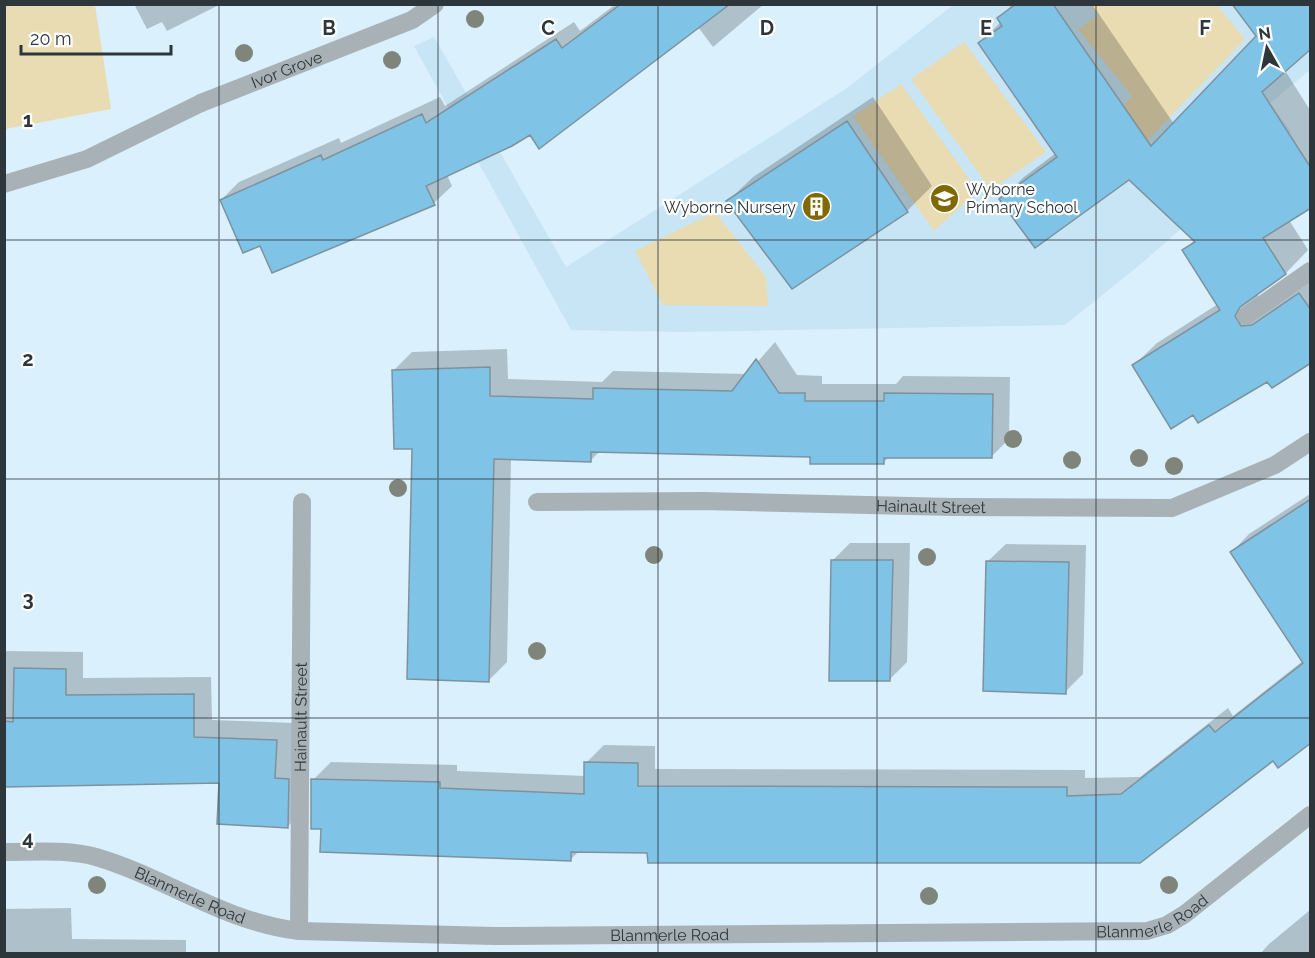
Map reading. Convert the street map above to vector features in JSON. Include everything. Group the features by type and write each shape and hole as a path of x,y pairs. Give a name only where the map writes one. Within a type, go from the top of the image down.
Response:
{"street":[{"name":"Ivor Grove","path":"4,184 87,159 201,103 412,20 435,4"},
{"path":"1246,316 1311,271"},
{"name":"Hainault Street","path":"537,502 703,501 953,507 1172,508 1275,465 1311,442"},
{"name":"Hainault Street","path":"298,932 302,502"},
{"name":"Blanmerle Road","path":"4,852 64,852 95,857 134,870 243,920 298,932 506,936 1147,931 1167,925 1185,914 1311,815"}],"shaded area":[{"path":"4,5 95,5 111,109 5,129"},
{"name":"Wyborne Primary School","path":"953,5 1310,5 1310,70 1270,103 1291,132 1141,264 1065,325 680,332 571,330 414,46 434,37 566,267 847,88"},
{"path":"1090,5 1217,5 1245,39 1140,148 1116,114 1132,96 1078,29 1098,15"},
{"path":"964,42 1046,152 991,190 911,79"},
{"path":"901,84 978,191 934,231 853,116"},
{"path":"715,212 766,277 768,306 663,305 635,251"}],"building":[{"path":"621,4 730,4 539,149 530,135 512,146 426,186 435,205 272,273 260,246 243,253 220,200 321,155 323,160 422,114 426,123 556,39 562,48"},
{"path":"1016,4 1053,4 1151,146 1256,36 1232,4 1311,4 1311,49 1262,92 1311,168 1311,208 1263,238 1286,274 1240,307 1235,316 1241,326 1252,325 1299,293 1311,310 1311,363 1272,388 1267,382 1198,423 1193,415 1171,429 1132,365 1220,310 1182,250 1195,242 1129,180 1035,248 999,199 1057,157 978,43 1002,26 997,18"},
{"name":"Wyborne Nursery","path":"847,121 908,212 792,289 726,201"},
{"path":"756,359 779,393 805,393 805,401 884,401 884,393 993,394 992,458 884,458 884,464 810,464 810,457 591,452 591,462 494,459 489,682 407,679 412,449 394,449 392,370 490,367 490,396 593,399 593,388 732,391"},
{"path":"1311,499 1311,743 1278,768 1273,761 1140,863 648,863 647,853 571,852 571,861 320,852 321,829 311,829 311,779 440,782 440,788 584,794 584,762 638,763 638,786 1067,787 1067,796 1121,794 1209,725 1215,732 1303,663 1230,552"},
{"path":"831,560 893,560 890,681 829,681"},
{"path":"986,561 1069,562 1066,694 983,691"},
{"path":"14,668 66,669 66,695 194,694 194,737 277,740 275,778 289,779 288,828 217,824 219,783 4,787 4,721 13,722"}],"place":[{"name":"Wyborne Primary School","path":"945,198"},
{"name":"Wyborne Nursery","path":"817,207"}]}
